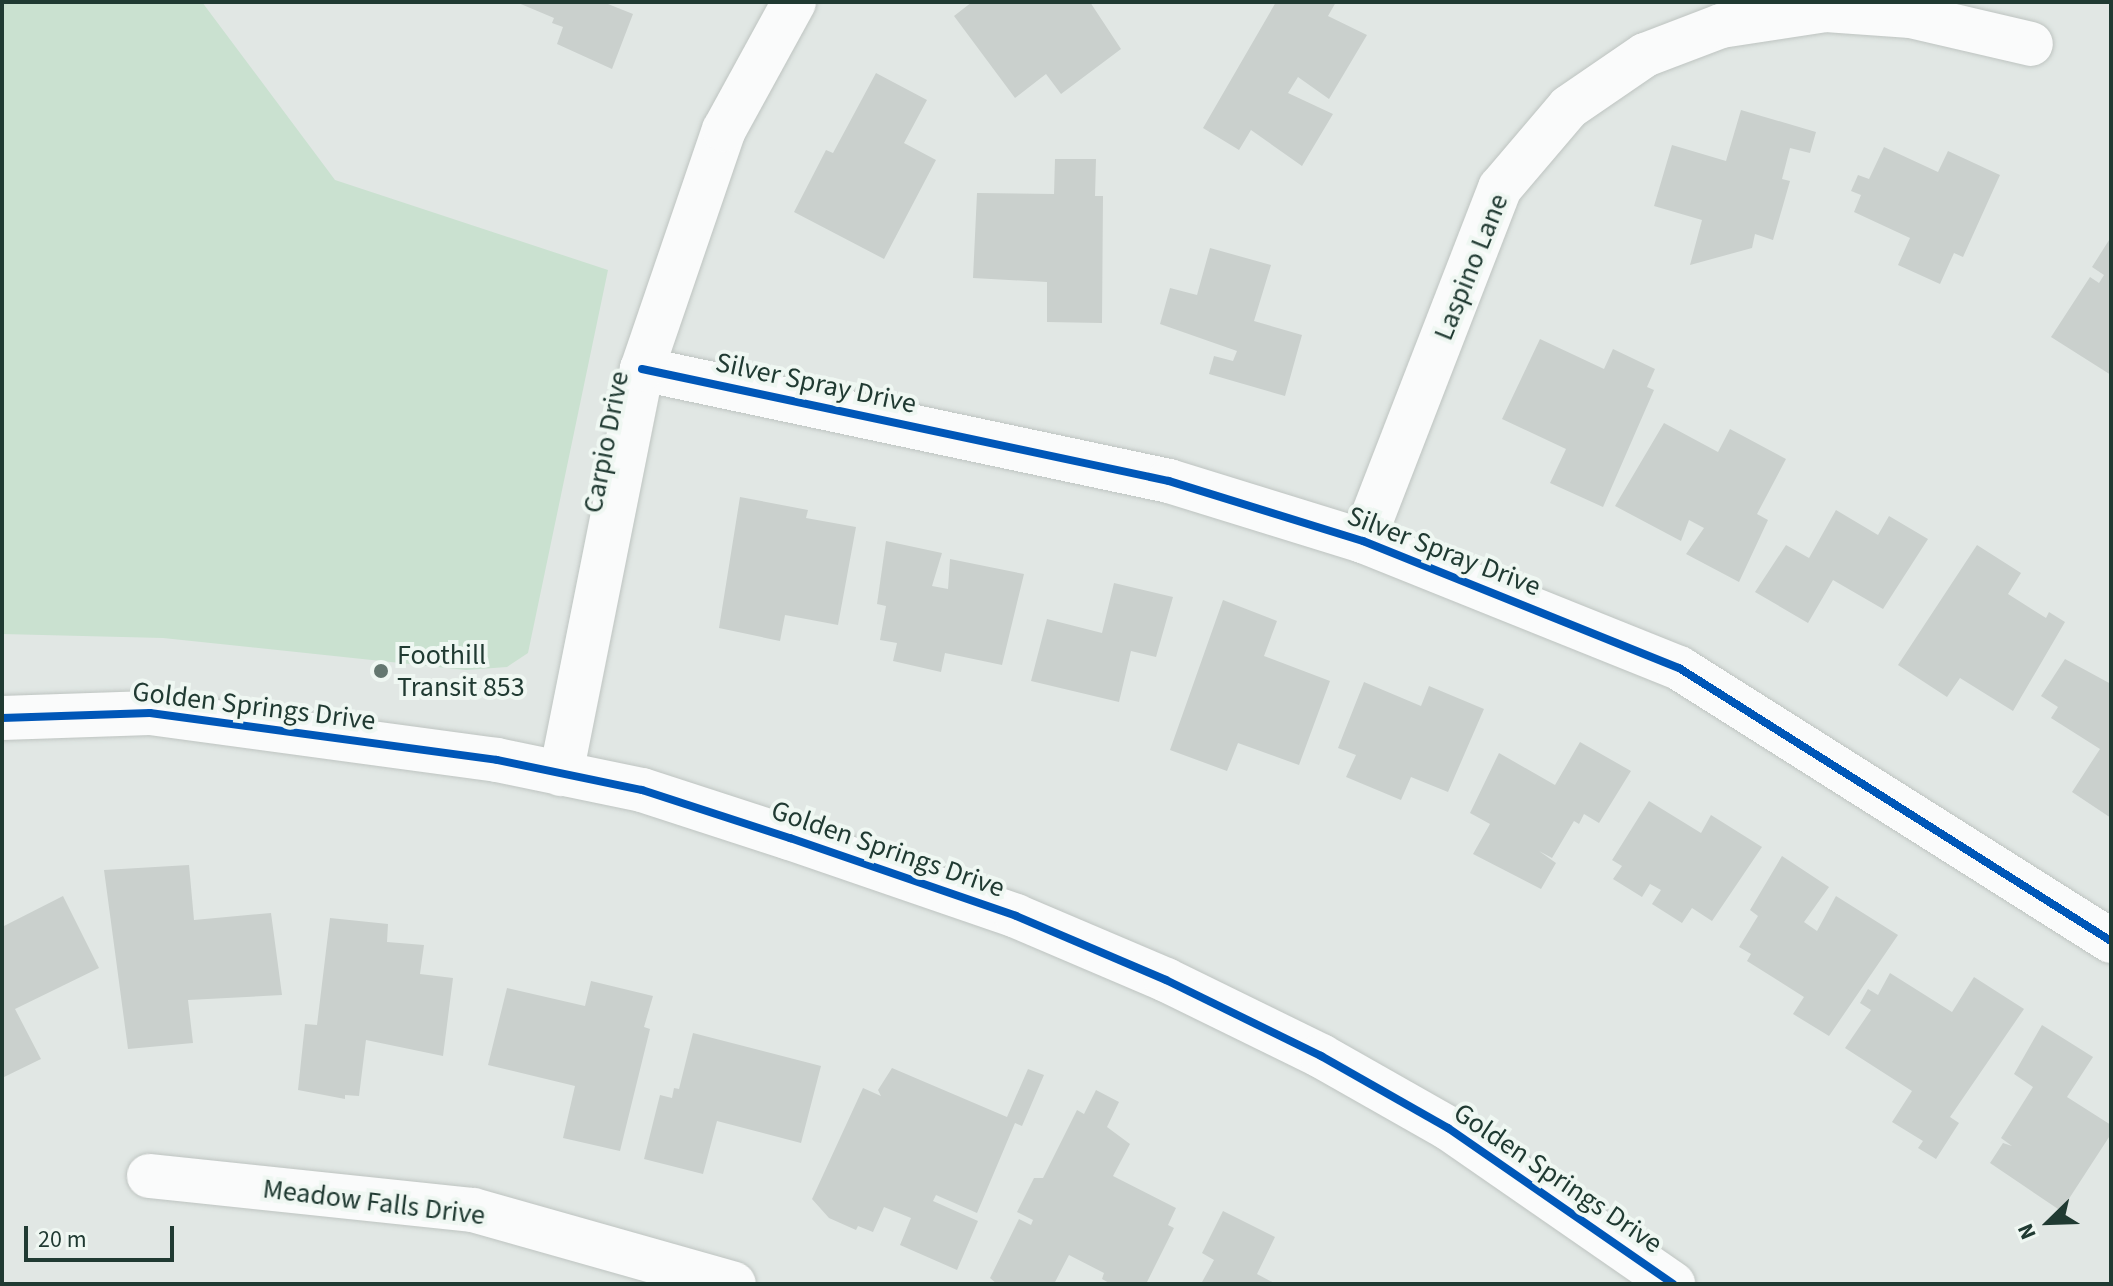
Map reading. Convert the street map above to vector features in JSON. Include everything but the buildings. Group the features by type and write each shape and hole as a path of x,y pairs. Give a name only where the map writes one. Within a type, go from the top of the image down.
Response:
{"street":[{"name":"Carpio Drive","path":"561,774 642,369 724,130 794,2"},
{"name":"Laspino Lane","path":"1363,541 1500,188 1569,107 1658,50 1721,26 1826,10 1911,16 2031,44"},
{"name":"Silver Spray Drive","path":"642,369 1169,481 1363,541 1679,668 2111,941"},
{"name":"Golden Springs Drive","path":"2,718 150,713 497,760 642,790 790,838 1016,916 1166,980 1321,1056 1448,1128 1673,1284"},
{"name":"Meadow Falls Drive","path":"149,1176 473,1210 734,1284"}],"green space":[{"path":"2,2 202,2 335,180 608,270 528,653 507,667 466,670 163,638 2,634"}],"cycle path":[{"path":"642,369 1169,481 1363,541 1679,668 2111,941"},
{"path":"2,718 150,713 497,760 642,790 790,838 1016,916 1166,980 1321,1056 1448,1128 1673,1284"}],"place":[{"name":"Foothill Transit 853","path":"381,671"}]}
